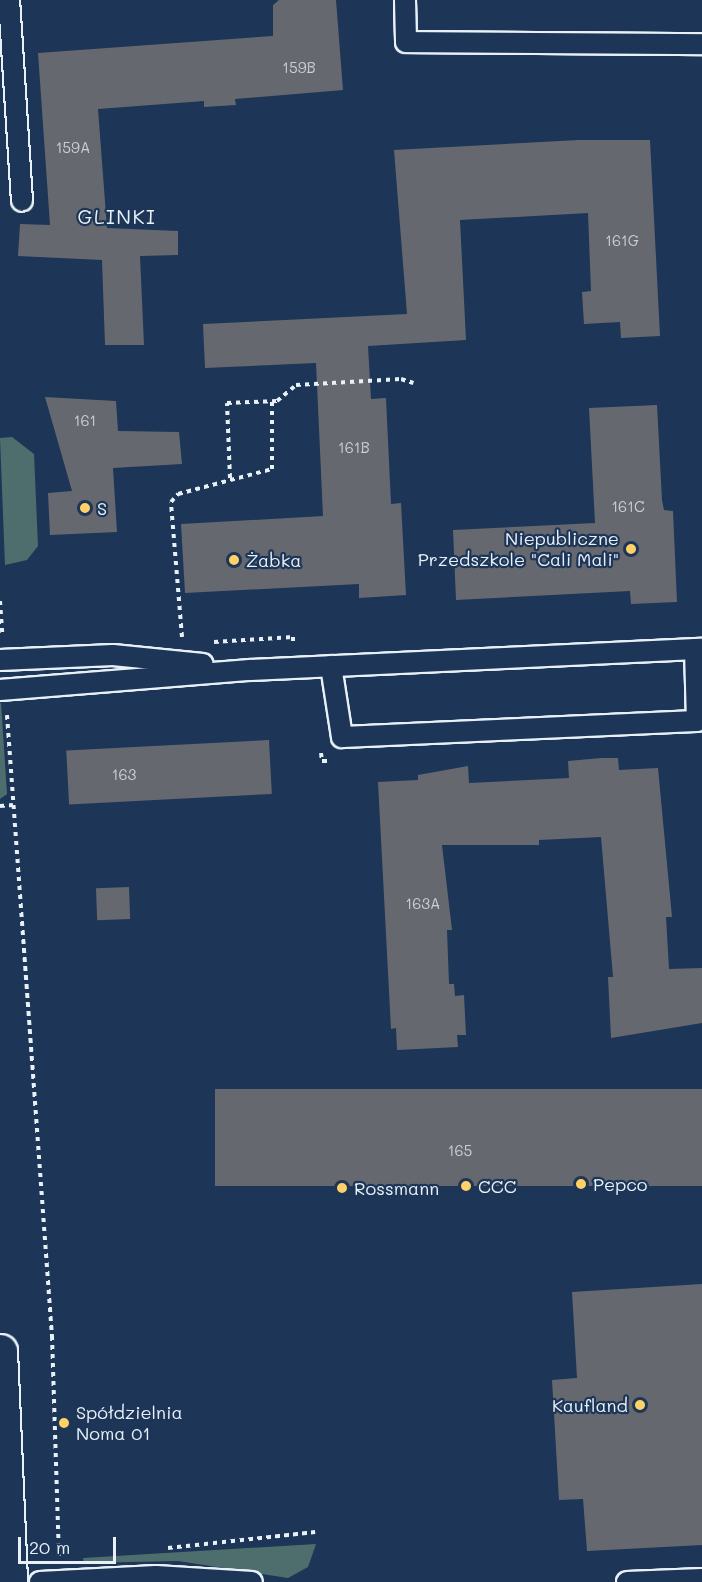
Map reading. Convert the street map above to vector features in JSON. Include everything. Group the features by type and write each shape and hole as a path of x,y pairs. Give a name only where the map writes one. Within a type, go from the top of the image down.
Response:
{"street":[{"path":"0,1351 10,1582"}],"lane":[{"path":"9,0 8,129 22,201"},
{"path":"405,0 406,42 702,44"},
{"path":"3,689 250,670 331,666 698,649 697,721 342,738 331,666"},
{"path":"2,660 113,654 250,670"},
{"path":"40,1582 156,1576 252,1582"},
{"path":"627,1582 702,1579"}],"path":[{"path":"230,478 227,403 272,401 296,385 401,379 412,383"},
{"path":"183,650 171,502 178,494 230,478 272,469 272,401"},
{"path":"0,601 2,660"},
{"path":"3,689 52,1336 58,1539 62,1548 70,1551"},
{"path":"0,806 13,805"},
{"path":"158,1549 315,1532"},
{"path":"58,1557 62,1548"}],"green space":[{"path":"12,437 34,454 38,546 27,560 5,565 0,438"},
{"path":"1,702 7,794 0,799 0,704"},
{"path":"316,1544 308,1567 288,1578 178,1561 84,1563 83,1558"}],"building":[{"path":"279,0 336,0 343,90 235,99 236,105 204,107 204,101 98,109 107,228 178,231 178,255 140,256 144,345 105,345 102,260 18,256 20,224 50,225 38,53 273,36 273,5"},
{"path":"579,140 650,140 660,336 621,338 620,322 584,324 582,292 591,291 588,213 460,220 466,340 368,346 371,399 386,398 391,504 401,503 406,595 359,598 359,584 185,593 181,524 323,516 316,363 205,368 203,324 407,314 394,150"},
{"path":"45,397 116,401 118,431 179,432 182,464 113,468 117,532 50,535 48,493 72,491"},
{"path":"657,405 662,500 664,510 673,511 677,602 631,604 630,591 456,600 453,530 595,523 589,408"},
{"path":"269,740 272,794 69,805 66,751"},
{"path":"618,758 619,770 658,768 672,917 666,917 669,969 702,968 702,1023 611,1038 608,977 613,977 601,837 539,840 539,845 442,845 452,930 447,930 449,984 454,984 455,996 464,995 466,1035 457,1035 458,1047 397,1050 396,1028 391,1029 378,782 418,780 418,775 468,766 469,783 569,778 568,761"},
{"path":"129,887 130,919 97,920 96,888"},
{"path":"215,1089 702,1089 702,1186 215,1186"},
{"name":"Kaufland","path":"702,1284 702,1545 587,1551 583,1499 559,1500 552,1380 577,1378 572,1292"}],"place":[{"name":"S","path":"85,508"},
{"name":"Niepubliczne Przedszkole \"Cali Mali\"","path":"631,549"},
{"name":"Żabka","path":"234,560"},
{"name":"Pepco","path":"581,1184"},
{"name":"CCC","path":"466,1186"},
{"name":"Rossmann","path":"342,1188"},
{"name":"Kaufland","path":"640,1405"},
{"name":"Spółdzielnia Noma 01","path":"64,1423"}],"district":[{"name":"GLINKI","path":"117,216"}]}
